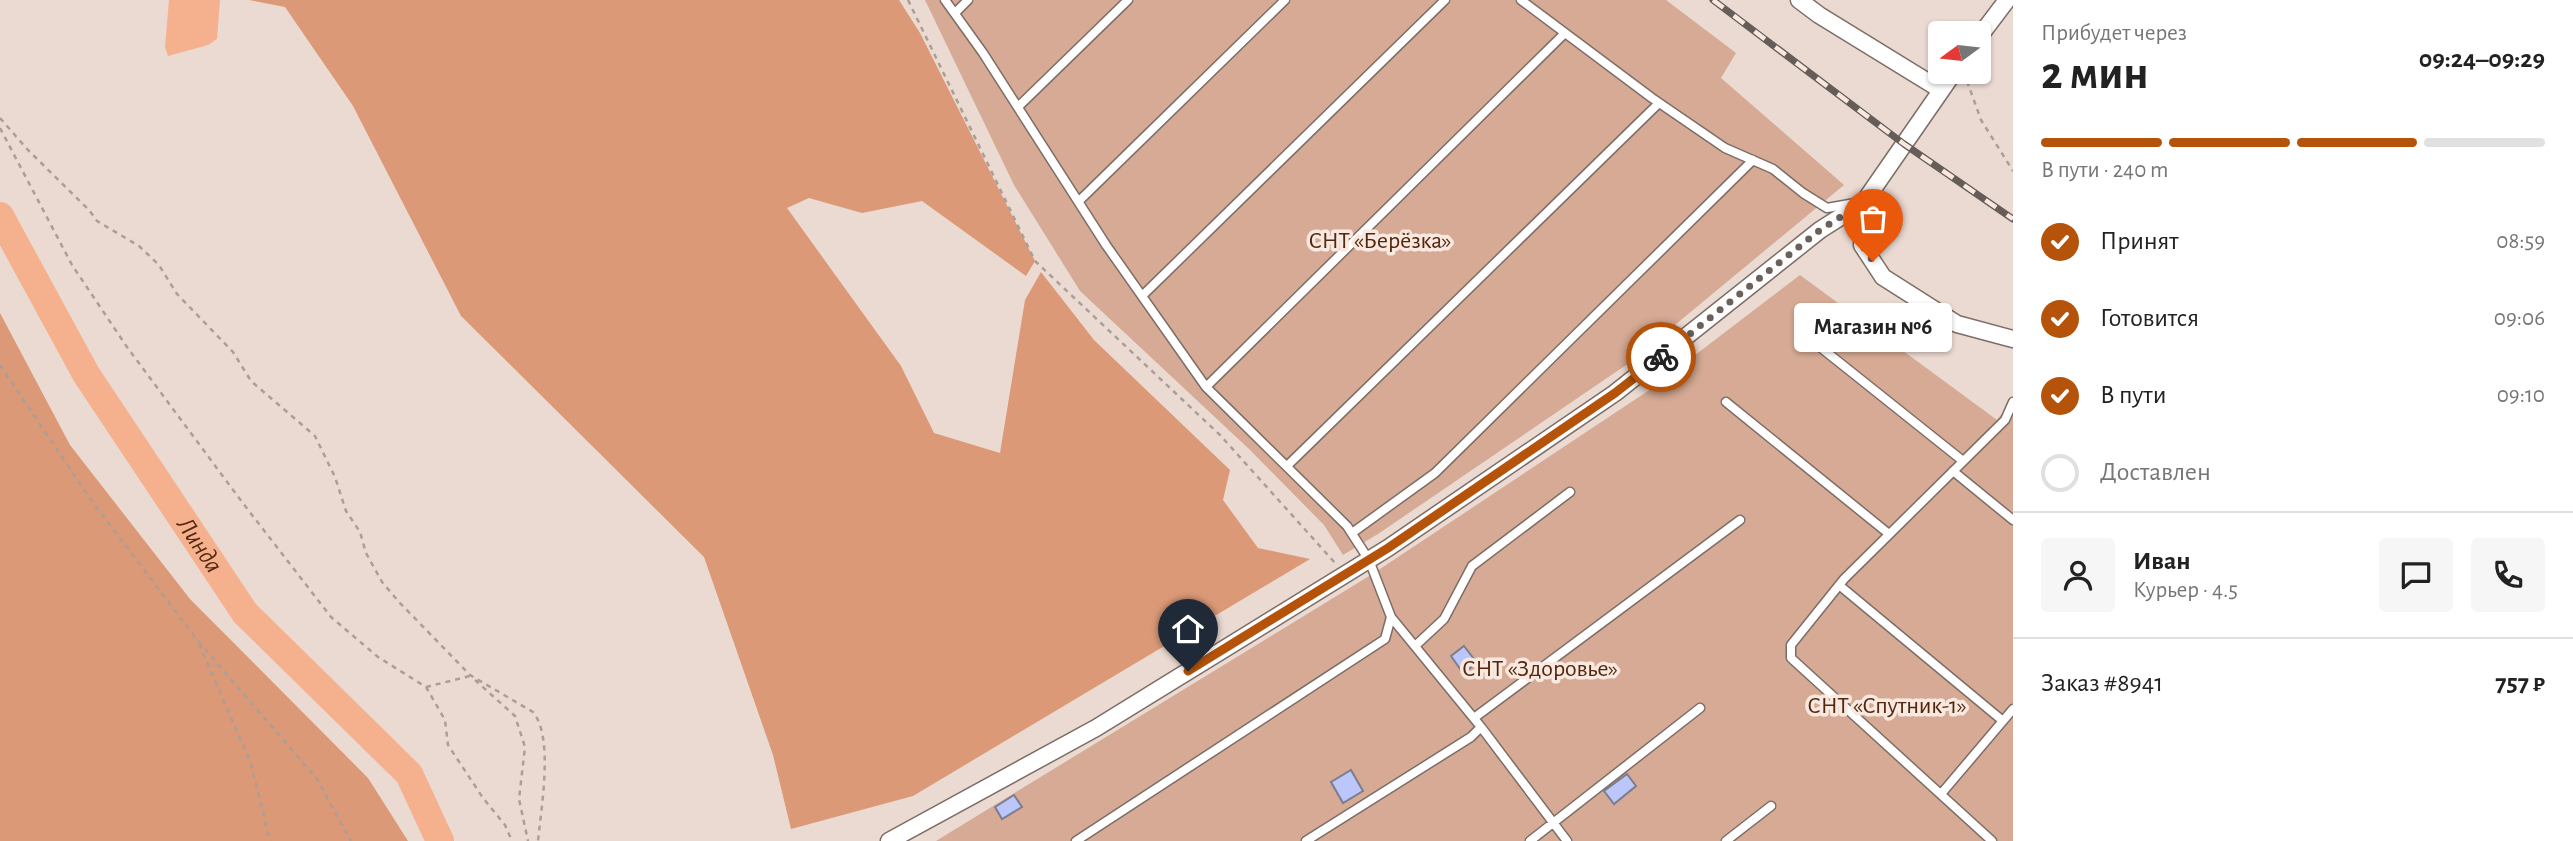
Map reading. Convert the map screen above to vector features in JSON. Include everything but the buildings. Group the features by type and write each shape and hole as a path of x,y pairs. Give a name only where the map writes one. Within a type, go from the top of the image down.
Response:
{"street":[{"path":"1799,0 1941,90"},
{"path":"1991,21 2007,0"},
{"path":"889,841 1096,729 1369,559 1615,393 1820,230 1864,202 1945,84"},
{"path":"1864,202 1862,245 1883,276 1957,324 2013,340"}],"lane":[{"path":"946,0 1142,296 1206,387 1352,533 1369,559 1391,617 1474,718 1567,841"},
{"path":"955,13 968,0"},
{"path":"1018,107 1128,0"},
{"path":"1079,201 1285,0"},
{"path":"1142,296 1445,0"},
{"path":"1521,0 1659,103 1726,148 1773,169 1827,208 1864,202"},
{"path":"1206,387 1565,33"},
{"path":"1287,466 1659,103"},
{"path":"1352,533 1435,473 1753,160"},
{"path":"1800,331 1963,461"},
{"path":"1726,402 1889,534"},
{"path":"1992,841 1791,658 1791,645 1839,585 2005,420 2013,402"},
{"path":"1953,471 2013,520"},
{"path":"1415,646 1444,619 1472,566 1570,492"},
{"path":"1474,718 1740,520"},
{"path":"1839,585 2003,721"},
{"path":"1076,841 1385,639 1391,617"},
{"path":"1531,841 1700,708"},
{"path":"1941,794 2013,709"},
{"path":"1306,841 1471,737 1481,727"},
{"path":"1726,841 1772,806"}],"path":[{"path":"908,0 1035,261 1220,435 1345,574"},
{"path":"1968,84 1981,120 2013,171"},
{"path":"0,118 97,221 139,246 159,265 177,294 233,352 251,381 316,436 335,477 346,511 382,582 424,630 515,716 525,747 519,799 528,841"},
{"path":"0,128 79,275 127,347 331,617 378,657 426,687 445,720 448,745 483,798 505,825 512,841"},
{"path":"0,365 91,500 198,641 317,779 351,841"},
{"path":"198,641 251,764 271,841"},
{"path":"426,687 470,676 533,712 540,720 544,765 538,841"}],"green space":[{"name":"СНТ «Берёзка»","path":"925,0 1666,0 1736,53 1721,78 1844,185 1629,363 1343,555 1324,525 1249,449 1080,291 1014,185"},
{"name":"СНТ «Здоровье»","path":"1800,275 1997,420 2013,399 2013,841 936,841 1374,573 1648,391"}],"shaded area":[{"path":"169,0 220,0 217,39 208,45 168,56 165,47"},
{"path":"249,0 899,0 920,33 1035,261 1026,276 922,201 862,213 809,198 787,208 901,366 934,433 1000,453 1025,300 1041,272 1094,340 1230,470 1223,500 1258,548 1310,559 913,796 791,829 773,755 704,557 461,316 353,106 285,7"},
{"path":"0,313 70,445 190,599 368,778 408,841 0,841"}],"waterway":[{"name":"Линда","path":"0,216 86,374 245,613 409,774 440,841"}],"railway":[{"path":"1713,0 1904,144 2013,219"}],"way so far":[{"path":"1661,357 1820,230 1864,202 1862,245 1873,261"}],"place":[{"name":"Магазин №6","path":"1873,261"}],"route":[{"path":"1188,671 1388,548 1615,393 1661,357"}],"park label":[{"name":"СНТ «Спутник-1»","path":"1887,706"}]}
